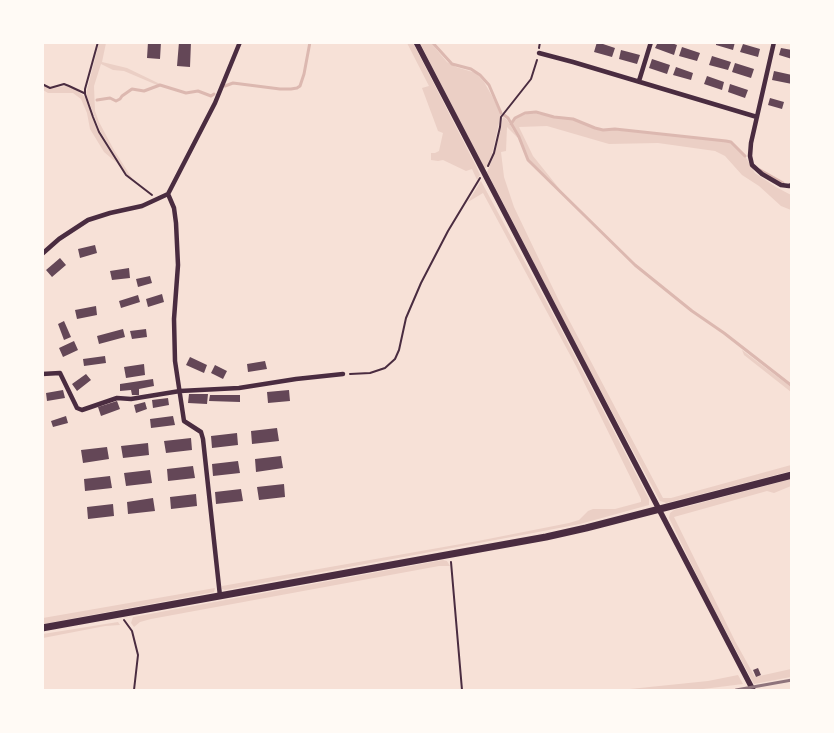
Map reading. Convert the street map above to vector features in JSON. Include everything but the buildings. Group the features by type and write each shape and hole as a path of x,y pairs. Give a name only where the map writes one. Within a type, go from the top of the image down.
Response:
{"main road":[{"path":"416,42 752,690"},
{"path":"42,628 586,528 792,475"}],"street":[{"path":"42,254 59,238 88,220 142,206 168,194 215,104 240,42"},
{"path":"639,81 651,42"},
{"path":"774,42 751,143 750,156 752,165 762,174 776,183 789,186 792,184"},
{"path":"539,53 757,117"},
{"path":"168,194 174,208 178,265 174,319 175,361 184,421 201,432 203,439 220,596"},
{"path":"42,374 60,373 77,408 82,410 117,398 132,399 180,391 239,388 342,374"}],"path":[{"path":"98,42 85,94 99,132 126,175 135,184 157,198"},
{"path":"342,374 370,373 385,368 395,359 399,350 406,318 421,283 448,231 489,165 494,153 501,117 531,79 536,67 540,42"},
{"path":"42,84 50,88 64,84 85,94"},
{"path":"450,554 462,690"},
{"path":"119,615 132,631 138,655 134,690"}],"shaded area":[{"path":"99,43 106,43 102,62 127,68 160,84 157,85 124,71 113,70 101,64 94,86 95,111 99,122 135,183 127,175 100,131 86,94"},
{"path":"407,43 413,43 476,166 480,175 477,180 472,169 466,171 443,160 431,160 431,153 439,151 443,133 438,131 422,88 429,86"},
{"path":"420,43 431,43 447,62 476,73 492,96 501,114 492,154 486,168 484,168"},
{"path":"42,85 49,89 66,86 75,89 85,97 99,133 117,163 104,152 90,129 87,113 81,99 73,93 48,93 43,90"},
{"path":"530,113 573,119 595,129 726,141 731,143 745,156 755,173 791,195 791,210 781,206 759,186 742,175 725,156 715,151 658,143 609,144 547,126 519,127 533,156 562,192 528,159 512,125 515,118"},
{"path":"503,117 507,120 518,138 507,127 506,151 501,152 504,177 514,207 560,303 663,498 671,498 791,465 791,471 666,503 660,501 592,375 487,172 495,153"},
{"path":"481,181 649,499 649,505 580,524 225,590 222,589 222,586 569,523 579,520 588,511 593,509 615,509 641,502 576,366 483,193 468,202"},
{"path":"742,350 791,387 791,392 744,355"},
{"path":"791,479 791,486 774,493 767,491 674,517 735,641 755,677 791,669 791,677 754,684 705,592 669,518 670,513 674,510"},
{"path":"443,560 447,561 450,566 439,566 151,619 140,622 134,627 131,623 133,617"},
{"path":"215,588 214,592 43,624 43,618"},
{"path":"118,622 120,625 105,626 43,638 43,634"},
{"path":"738,675 743,684 695,690 464,690 630,689 708,681"}],"waterway":[{"path":"225,86 233,83 280,89 297,88 300,86 304,74 310,42"},
{"path":"432,42 452,64 471,69 480,75 489,85 501,113"},
{"path":"97,100 110,98 116,101 132,89 144,91 160,85 186,93 198,91 211,96 214,94"},
{"path":"511,124 515,118 525,113 536,112 554,117 573,119 603,130 615,129 731,142 745,156"},
{"path":"504,115 508,118 519,137 528,160 635,265 692,311 724,333 792,386"},
{"path":"760,170 783,183"}],"railway":[{"path":"736,690 792,680"}]}
